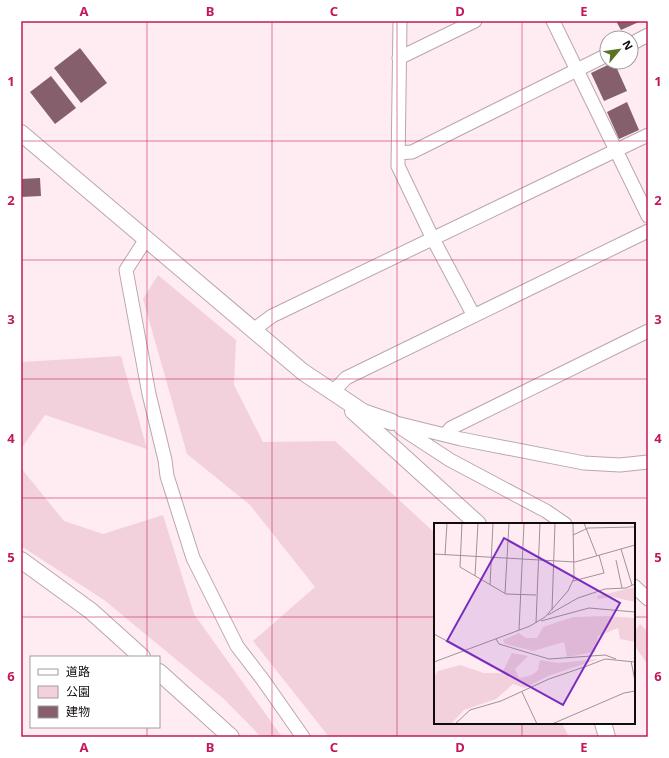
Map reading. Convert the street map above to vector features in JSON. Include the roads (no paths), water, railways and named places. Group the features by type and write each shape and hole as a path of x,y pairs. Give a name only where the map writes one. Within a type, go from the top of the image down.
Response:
{"street":[{"path":"400,21 398,166 433,239 474,316"},
{"path":"400,58 475,21"},
{"path":"553,21 648,216"},
{"path":"639,40 648,35"},
{"path":"398,153 412,152 599,59"},
{"path":"21,133 303,372 363,412 392,422 461,439 584,463 647,465"},
{"path":"252,330 272,316 648,135"},
{"path":"333,392 346,378 648,231"},
{"path":"146,239 126,270 149,394 165,460 167,476 176,507 193,558 237,646 303,737"},
{"path":"445,435 452,428 648,331"},
{"path":"333,392 477,523"},
{"path":"392,422 450,460 546,511 563,523"},
{"path":"21,560 91,611 141,656"},
{"path":"635,587 648,599"},
{"path":"160,673 231,737"},
{"path":"603,724 607,737"}]}
